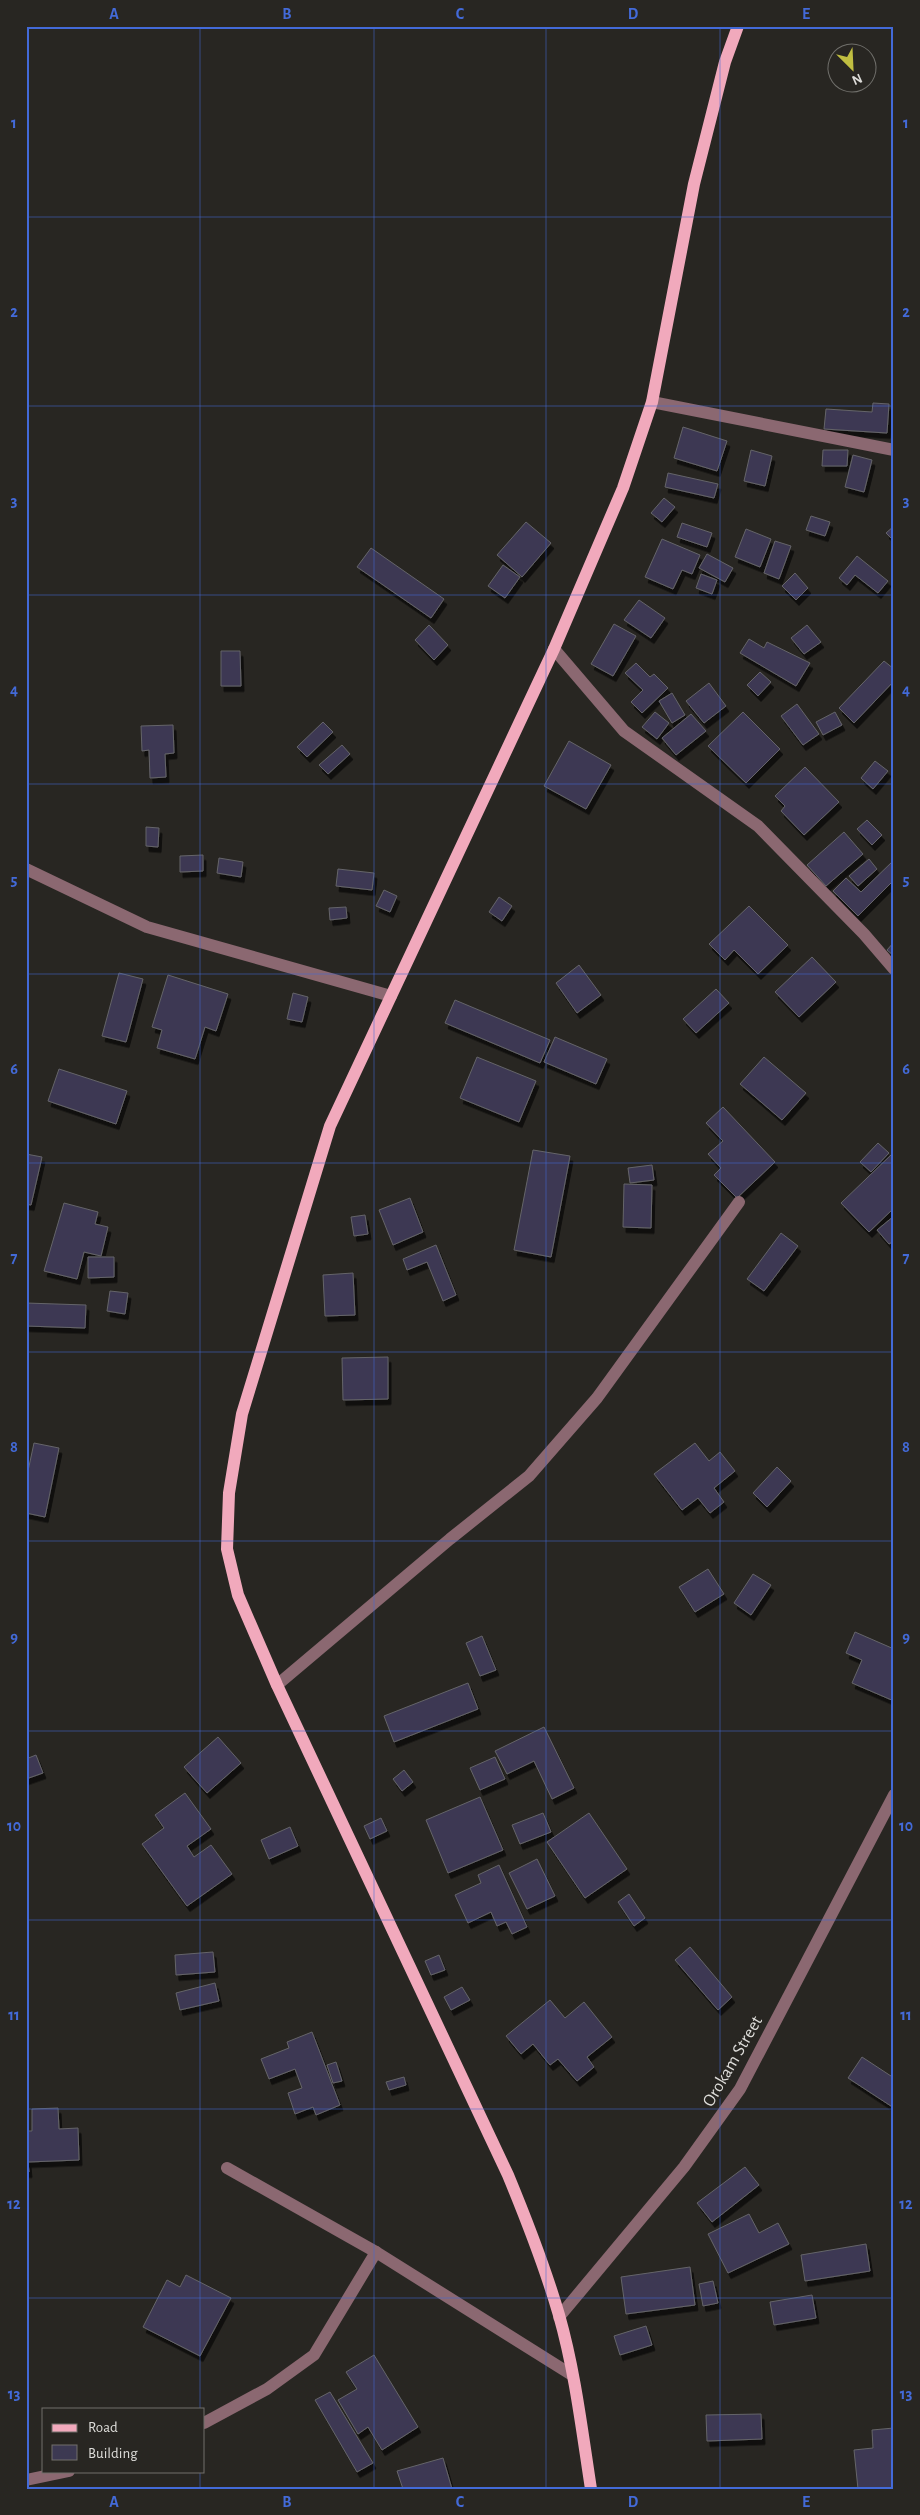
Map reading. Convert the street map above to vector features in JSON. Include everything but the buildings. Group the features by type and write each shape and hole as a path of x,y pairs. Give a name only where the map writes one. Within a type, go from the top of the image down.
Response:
{"main road":[{"path":"591,2489 572,2375 560,2317 537,2246 508,2175 277,1686 238,1596 227,1549 228,1493 240,1423 330,1126 554,649 624,488 652,402 694,184 725,62 738,26"}],"street":[{"path":"652,402 894,450"},
{"path":"554,649 624,731 758,826 864,934 894,969"},
{"path":"26,869 147,927 391,996"},
{"path":"277,1686 450,1539 529,1476 597,1398 739,1202"},
{"name":"Orokam Street","path":"560,2317 684,2167 740,2089 894,1795"},
{"path":"227,2168 376,2252 572,2375"},
{"path":"205,2422 267,2389 314,2355 376,2252"},
{"path":"26,2480 64,2472"}]}
